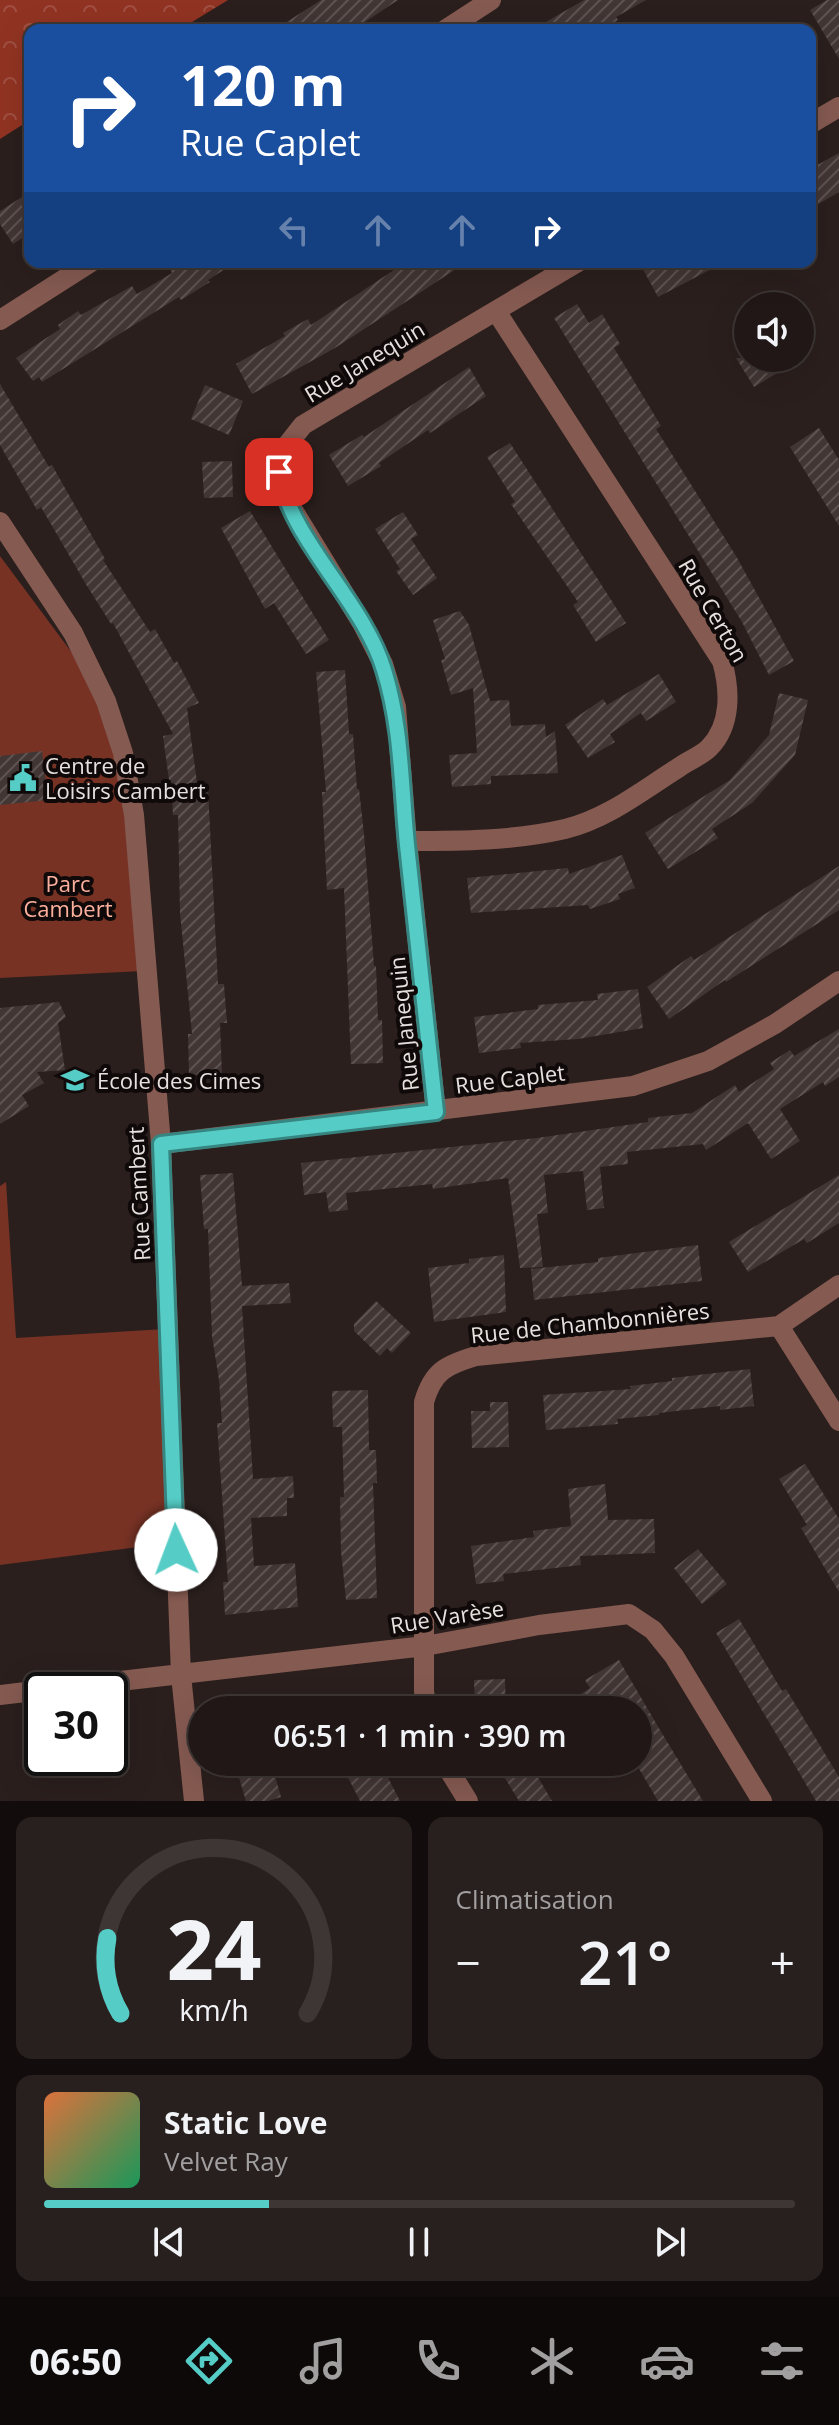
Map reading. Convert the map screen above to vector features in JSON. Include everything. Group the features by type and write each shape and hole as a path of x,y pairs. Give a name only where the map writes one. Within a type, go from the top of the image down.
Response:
{"street":[{"path":"454,24 491,0"},
{"path":"816,120 839,107"},
{"path":"0,320 82,268"},
{"name":"Rue Janequin","path":"436,1112 396,707 383,664 362,623 282,492 279,472 284,449 303,425 568,268"},
{"name":"Rue Certon","path":"407,841 484,841 567,829 608,813 709,747 723,723 728,699 728,682 722,661 496,311"},
{"name":"Rue Cambert","path":"0,522 73,633 106,701 123,753 134,815 161,1144 181,1675 194,1801"},
{"name":"Rue Caplet","path":"161,1144 633,1086 708,1061 775,1024 839,981"},
{"name":"Rue de Chambonnières","path":"425,1696 424,1402 429,1385 439,1372 453,1363 476,1356 779,1326 839,1285"},
{"path":"779,1326 839,1421"},
{"name":"Rue Varèse","path":"128,1681 425,1646 539,1625 629,1614 653,1630 674,1656 762,1801"},
{"name":"Rue Varèse","path":"0,1695 24,1692"},
{"path":"453,1776 468,1801"}],"green space":[{"path":"0,0 228,0 189,24 24,24 24,124 0,139"},
{"name":"Parc Cambert","path":"0,556 84,669 116,742 143,971 0,978"},
{"path":"6,1182 16,1338 165,1329 177,1542 0,1565 0,1186"}],"building":[{"path":"321,0 398,0 362,24 283,24"},
{"path":"584,0 646,0 616,17 618,20 611,24 542,24"},
{"path":"827,0 839,0 839,59 810,10"},
{"path":"839,153 839,192 816,205 816,166"},
{"path":"24,196 24,237 13,244 0,224 0,211"},
{"path":"169,268 227,268 181,300 179,297 42,382 39,377 33,381 16,358 60,329 58,325 78,311 81,315 132,286 137,294 172,273"},
{"path":"397,268 458,268 335,348 252,394 236,364 308,319 311,325"},
{"path":"642,268 714,268 658,297"},
{"path":"577,304 589,323 602,314 620,344 614,348 661,426 656,429 736,556 794,661 769,675 742,622 554,318"},
{"path":"469,367 486,396 430,433 428,430 379,463 381,466 348,486 329,455 362,435 364,437"},
{"path":"745,372 779,372 754,387"},
{"path":"0,384 49,467 52,465 103,560 150,632 155,629 174,663 177,661 199,703 187,708 198,790 208,789 218,984 224,984 227,1023 220,1023 222,1074 189,1075 188,1034 192,1034 180,913 178,815 173,815 171,780 163,736 173,734 113,623 87,586 41,507 37,510 0,445"},
{"path":"205,385 243,401 229,435 191,419"},
{"path":"819,428 839,460 839,526 790,447"},
{"path":"510,443 626,623 596,642 573,605 578,602 511,504 515,502 487,457"},
{"path":"232,461 233,497 204,498 202,462"},
{"path":"250,511 329,640 306,654 274,603 265,609 221,528"},
{"path":"403,512 418,535 411,539 437,578 413,595 396,571 400,569 375,529"},
{"path":"460,611 469,625 490,701 509,700 511,726 545,724 546,737 555,731 558,773 491,776 491,784 452,787 449,755 477,753 473,688 451,695 441,660 445,659 433,620"},
{"path":"345,670 349,734 353,734 364,834 378,1020 382,1020 383,1063 351,1064 344,888 327,890 322,792 326,792 316,672"},
{"path":"659,674 676,702 646,721 641,713 610,734 615,742 588,758 565,725 603,699 607,705"},
{"path":"779,693 808,700 795,755 752,803 712,829 718,838 668,869 645,833 730,780 769,735"},
{"name":"Centre de Loisirs Cambert","path":"42,751 48,800 0,805 0,756"},
{"path":"622,855 635,888 618,894 620,899 590,909 588,905 471,913 467,878 568,868 569,874"},
{"path":"839,866 839,910 725,980 669,1019 647,987 691,956 694,960"},
{"path":"638,989 643,1028 578,1039 520,1043 521,1048 479,1053 474,1017 538,1009 538,1005 598,1000 597,994"},
{"name":"École des Cimes","path":"59,1002 66,1017 58,1023 65,1070 37,1072 44,1083 22,1095 29,1106 0,1124 0,1008"},
{"path":"839,1029 839,1077 825,1086 823,1082 780,1109 800,1141 771,1159 748,1123 706,1150 703,1144 627,1152 628,1164 600,1167 604,1208 587,1210 583,1171 544,1175 548,1213 537,1214 543,1267 520,1268 508,1178 433,1189 432,1184 346,1193 348,1210 329,1212 326,1192 304,1195 301,1163 537,1138 692,1113 735,1085 739,1092 774,1069 770,1063 790,1050 794,1056"},
{"path":"233,1173 242,1286 289,1283 291,1303 242,1306 253,1479 293,1476 294,1498 287,1498 287,1516 251,1518 254,1566 295,1563 298,1607 225,1615 223,1582 228,1582 217,1423 222,1423 212,1336 208,1229 204,1229 200,1175"},
{"path":"839,1175 839,1223 807,1243 804,1239 748,1272 729,1242"},
{"path":"698,1245 702,1281 534,1300 531,1269 598,1262 598,1258"},
{"path":"504,1255 506,1312 434,1322 428,1268"},
{"path":"376,1301 411,1333 392,1353 387,1348 380,1356 354,1331 354,1324"},
{"path":"750,1369 754,1406 720,1410 720,1406 659,1413 617,1419 618,1424 546,1430 543,1395 631,1389 630,1386 672,1381 672,1378"},
{"path":"368,1390 369,1450 376,1450 377,1483 373,1483 377,1598 346,1600 341,1551 340,1497 344,1497 342,1427 333,1427 332,1391"},
{"path":"490,1402 508,1402 509,1447 472,1448 471,1411 490,1411"},
{"path":"805,1464 839,1519 839,1592 801,1528 807,1525 779,1479"},
{"path":"605,1484 608,1520 654,1519 655,1553 580,1556 581,1565 503,1574 504,1581 476,1584 471,1546 534,1537 533,1531 571,1526 568,1489"},
{"path":"698,1549 727,1584 702,1604 674,1568"},
{"path":"739,1619 839,1777 839,1801 816,1801 716,1633"},
{"path":"619,1660 640,1696 578,1696 590,1688 585,1680"},
{"path":"505,1679 506,1696 475,1696 474,1680"},
{"path":"652,1716 703,1801 658,1801 643,1776 652,1776"},
{"path":"238,1776 275,1776 281,1797 268,1801 246,1801"},
{"path":"347,1776 387,1776 400,1801 360,1801"},
{"path":"504,1776 537,1776 552,1801 519,1801"}],"place":[{"name":"Centre de Loisirs Cambert","path":"23,778"},
{"name":"École des Cimes","path":"75,1080"}],"route":[{"path":"176,1550 161,1144 436,1112 396,707 383,664 362,623 282,492 279,472"}]}
